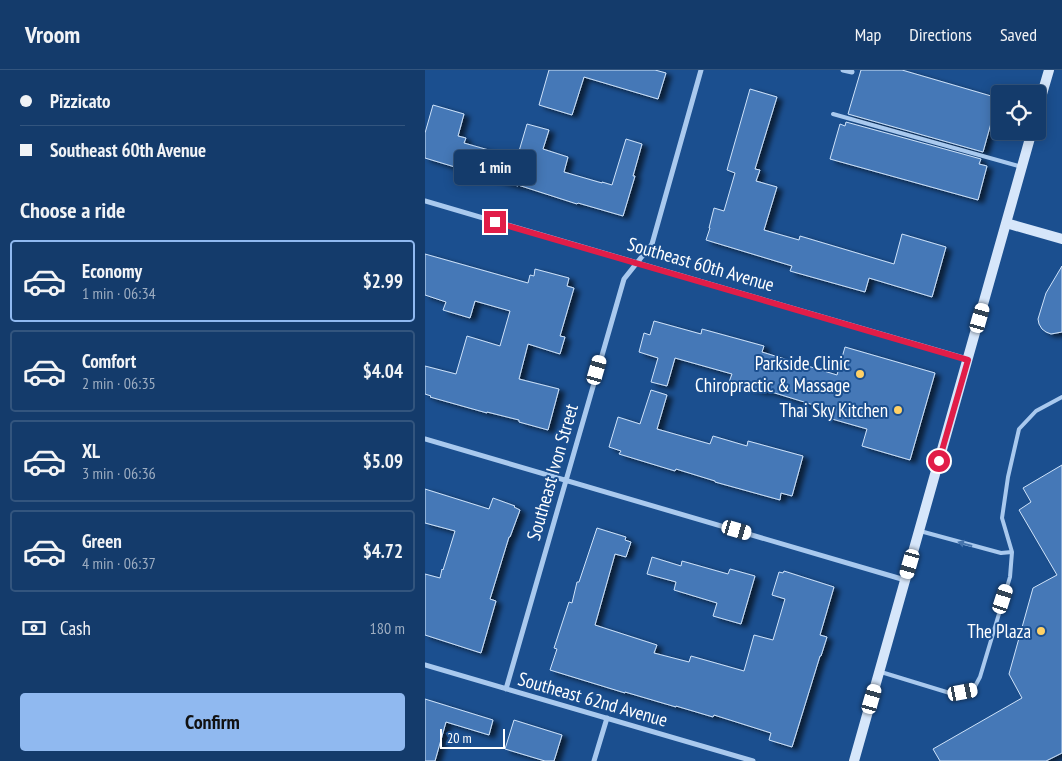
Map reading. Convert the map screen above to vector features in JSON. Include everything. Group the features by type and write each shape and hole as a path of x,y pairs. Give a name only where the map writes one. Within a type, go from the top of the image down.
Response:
{"main road":[{"path":"1045,85 1049,70"},
{"path":"855,761 1030,140"},
{"path":"1007,223 1062,239"}],"street":[{"name":"Southeast Ivon Street","path":"506,689 623,279 652,244 701,70"},
{"path":"843,70 852,72"},
{"name":"Southeast 60th Avenue","path":"425,201 968,360"},
{"path":"425,439 905,580"},
{"name":"Southeast 62nd Avenue","path":"425,665 753,761"},
{"path":"594,761 607,718"}],"lane":[{"path":"833,114 1022,167"},
{"path":"880,672 953,694 973,690 979,677 1010,578 1012,552 1002,518 1008,477 1019,429 1036,411 1062,397"},
{"path":"919,530 1001,553 1012,552"}],"building":[{"path":"549,70 655,70 666,73 658,99 584,77 572,115 539,105"},
{"path":"861,70 902,70 991,96 991,123 983,152 848,114"},
{"path":"750,89 777,97 755,169 760,170 756,181 777,187 764,230 799,240 800,236 894,264 902,234 946,247 932,297 869,278 865,292 790,271 792,266 706,240 714,208 724,211 735,173 727,170"},
{"path":"433,105 464,114 458,136 466,138 464,143 517,158 527,124 549,130 543,149 568,157 564,172 612,185 626,139 642,144 623,216 425,158 425,133"},
{"path":"846,122 981,159 979,164 987,166 978,200 830,159 840,124 845,126"},
{"path":"425,254 528,283 530,275 534,276 535,269 569,278 567,286 574,288 560,336 565,337 560,354 528,344 519,379 559,389 548,430 425,394 425,366 456,374 467,336 500,346 510,311 475,301 470,318 443,310 446,302 425,295"},
{"path":"1062,266 1062,332 1051,334 1042,329 1038,319 1046,293"},
{"path":"654,321 701,334 702,329 764,346 762,352 837,375 845,347 935,373 910,460 862,446 867,429 825,417 827,409 765,390 764,392 729,382 732,374 675,358 667,386 651,382 658,358 639,352 644,333 650,335"},
{"path":"651,390 667,395 657,429 710,444 713,436 747,446 748,441 803,456 792,496 781,493 780,500 619,454 621,451 609,447 618,417 640,424"},
{"name":"The Plaza","path":"1062,465 1062,753 1046,761 940,761 933,749 1022,698 1009,674 1033,588 1057,575 1019,510 1031,502 1023,488"},
{"path":"425,489 489,509 493,498 515,506 520,510 509,537 490,599 496,601 481,653 425,635 425,574 440,578 455,531 425,523"},
{"path":"597,528 626,537 625,540 631,542 626,557 615,554 595,625 657,645 654,653 689,662 691,656 744,671 754,635 773,640 785,599 772,595 779,572 783,573 784,571 834,587 820,635 827,637 792,747 769,740 771,733 714,715 713,717 676,707 550,670 557,649 554,648 569,602 572,603 577,582 579,582"},
{"path":"652,557 681,566 682,561 728,574 730,569 755,576 741,624 713,616 717,603 674,590 676,582 647,574"},
{"path":"425,699 493,720 489,735 446,722 435,761 425,761"},
{"path":"514,720 562,735 554,761 545,761 505,749"}],"place":[{"name":"Parkside Clinic Chiropractic & Massage","path":"860,374"},
{"name":"Thai Sky Kitchen","path":"898,410"},
{"name":"The Plaza","path":"1041,631"}],"route":[{"path":"495,222 968,360 939,461"}]}
